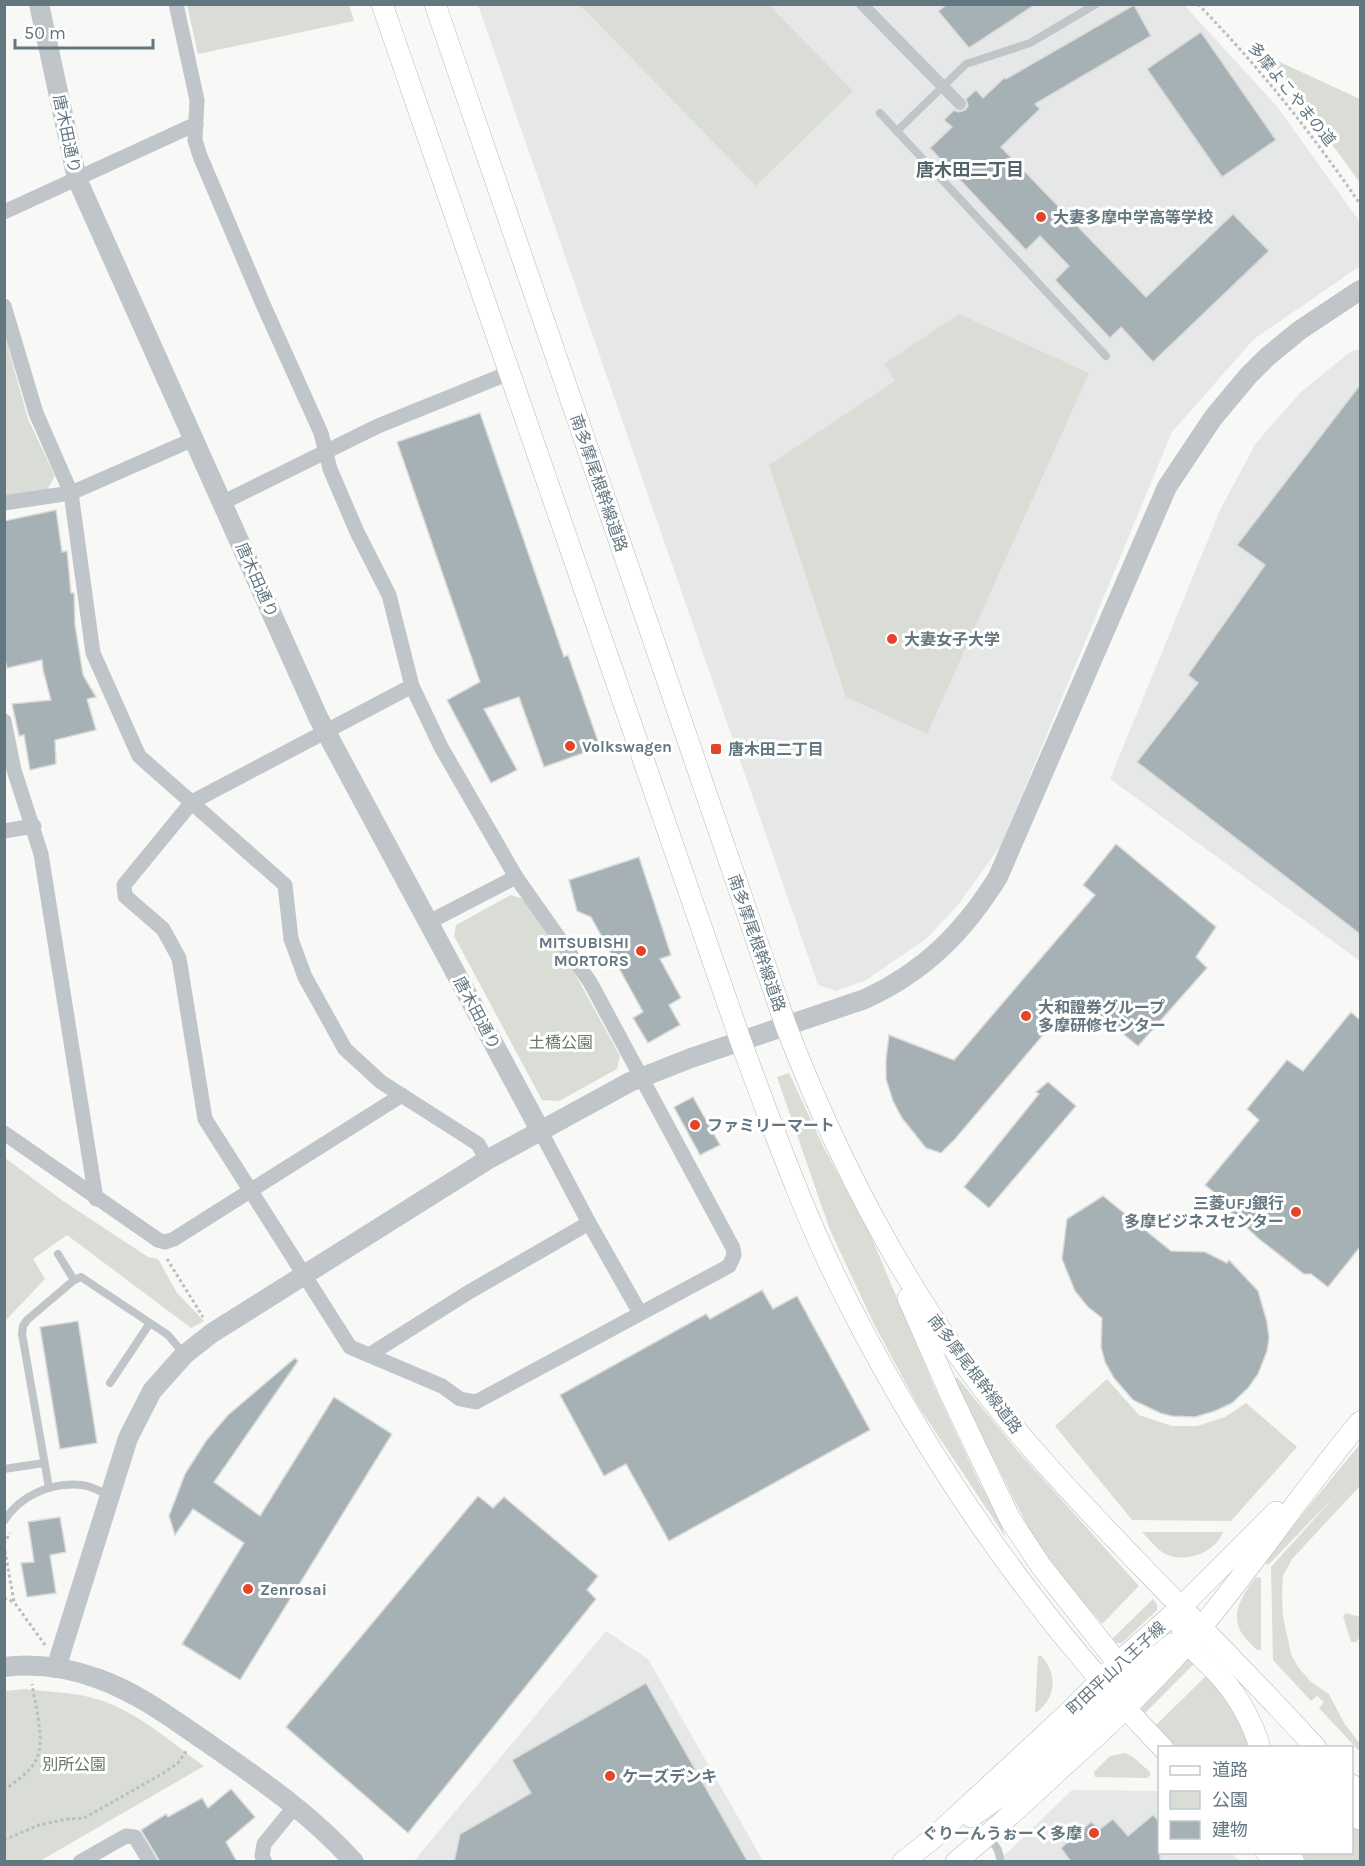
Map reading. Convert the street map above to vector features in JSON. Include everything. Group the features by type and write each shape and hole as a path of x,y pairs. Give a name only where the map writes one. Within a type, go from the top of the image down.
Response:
{"main road":[{"path":"382,4 741,1042 784,1159 814,1231 849,1305 909,1414 957,1493 1000,1556 1118,1683"},
{"name":"南多摩尾根幹線道路","path":"435,4 786,1026 824,1118 880,1234 956,1353 1012,1425 1187,1624 1314,1746"},
{"path":"880,1234 949,1391 1010,1519 1162,1746"},
{"path":"1259,1746 1250,1720 1235,1694 1187,1624 1360,1422"},
{"name":"町田平山八王子線","path":"956,1862 988,1835 1118,1683 1187,1624"},
{"name":"町田平山八王子線","path":"1118,1683 1187,1624"},
{"path":"903,1862 932,1839 1004,1794 1118,1683"}],"street":[{"name":"唐木田通り","path":"39,4 77,179 318,717 540,1130"},
{"path":"176,4 197,100 195,140 200,156 321,433 330,469 357,532 389,595 412,686 441,747 516,877 590,982 734,1248 734,1255 729,1266 476,1402 460,1399 442,1386 350,1347 205,1119 179,958 163,929 125,896 124,885 192,802 412,686"},
{"path":"862,4 960,104"},
{"path":"4,212 196,124"},
{"path":"56,1668 128,1438 145,1402 159,1382 184,1355 212,1333 488,1160 540,1130 640,1077 866,999 886,990 935,956 979,908 998,877 1167,487 1213,418 1254,370 1300,330 1360,290"},
{"path":"6,312 36,413 70,493 93,653 139,756 285,885 291,939 311,987 345,1049 381,1082 478,1144 488,1160"},
{"path":"222,503 378,426 509,373"},
{"path":"4,503 70,493 194,440"},
{"path":"4,721 14,770 34,826 41,854 96,1199"},
{"path":"4,831 34,826"},
{"path":"429,922 516,877"},
{"path":"4,1132 96,1199 158,1240 165,1242 174,1239 252,1191 402,1095"},
{"path":"540,1130 640,1313"},
{"path":"369,1355 469,1292 589,1223"},
{"path":"4,1666 33,1665 56,1668 100,1679 153,1705 295,1806 354,1862"},
{"path":"265,1862 262,1856 264,1844 295,1806"},
{"path":"80,1862 126,1836 135,1837 150,1862"}],"lane":[{"path":"897,131 966,64 1030,43 1096,4"},
{"path":"880,113 1106,356"},
{"path":"58,1254 74,1280"},
{"path":"49,1488 22,1334 27,1320 74,1280 81,1277 168,1335 184,1355"},
{"path":"110,1383 150,1323"},
{"path":"4,1469 44,1463"},
{"path":"4,1521 16,1506 29,1496 49,1488 80,1485 110,1495"},
{"path":"988,1835 998,1850 1001,1862"}],"path":[{"name":"多摩よこやまの道","path":"1198,4 1290,106 1360,204"},
{"path":"165,1242 166,1257 207,1323"},
{"path":"14,1525 4,1544 14,1602 46,1646"},
{"path":"4,1598 14,1602"},
{"path":"4,1790 21,1777 37,1760 40,1738 32,1681"},
{"path":"4,1840 39,1825 84,1818 162,1774 178,1763 187,1750"}],"shaded area":[{"name":"大妻女子大学","path":"478,5 1184,5 1276,105 1360,222 1360,266 1254,339 1172,432 1001,845 958,905 926,939 866,980 836,991 818,985"},
{"path":"1360,349 1360,961 1110,779 1221,508 1256,443 1301,392 1350,352"},
{"name":"ケーズデンキ","path":"606,1631 648,1659 763,1861 413,1862"},
{"name":"ぐりーんうぉーく多摩","path":"1072,1790 1158,1791 1158,1854 1232,1854 1240,1861 995,1862"}],"green space":[{"path":"187,5 349,5 354,21 198,54"},
{"path":"580,5 769,5 853,91 756,186"},
{"path":"1269,57 1360,99 1360,183"},
{"path":"959,314 1089,373 927,734 846,697 769,465 895,381 884,364"},
{"path":"4,333 28,419 55,476 47,490 4,496"},
{"name":"土橋公園","path":"511,895 524,899 575,974 620,1056 617,1069 559,1101 542,1100 454,936 456,925"},
{"path":"789,1073 824,1148 870,1234 933,1384 980,1484 997,1513 1006,1538 917,1404 874,1324 830,1230 777,1077"},
{"path":"5,1158 63,1201 148,1257 158,1259 177,1293 204,1321 191,1328 67,1235 33,1259 45,1279 5,1321"},
{"path":"957,1377 1016,1449 1139,1586 1102,1624 1060,1574 1033,1537 954,1380"},
{"path":"1107,1379 1139,1415 1172,1426 1197,1426 1225,1417 1246,1403 1297,1447 1231,1521 1132,1520 1055,1426"},
{"path":"1360,1444 1360,1486 1292,1559 1283,1576 1282,1595 1283,1616 1291,1654 1298,1667 1311,1682 1329,1694 1344,1723 1360,1744 1360,1752 1319,1708 1324,1702 1317,1696 1311,1701 1273,1660 1271,1567 1337,1494 1268,1565 1264,1561"},
{"path":"1142,1532 1223,1532 1219,1540 1205,1551 1197,1555 1179,1557 1162,1552"},
{"path":"1256,1577 1261,1578 1261,1650 1257,1650 1243,1635 1237,1617 1243,1596"},
{"path":"1153,1599 1157,1604 1157,1610 1122,1643 1116,1643 1112,1639"},
{"path":"1346,1613 1360,1617 1360,1637 1356,1642 1351,1642 1343,1616"},
{"path":"1038,1656 1041,1656 1050,1670 1052,1685 1048,1700 1035,1712"},
{"path":"1188,1658 1194,1664 1145,1713 1141,1703"},
{"path":"1206,1676 1238,1718 1249,1746 1175,1746 1155,1726"},
{"name":"別所公園","path":"25,1689 74,1694 121,1708 150,1726 204,1766 40,1861 5,1861 5,1691"},
{"path":"1125,1753 1150,1772 1150,1776 1147,1778 1095,1777 1094,1772 1110,1756"},
{"path":"1353,1826 1360,1831 1360,1861 1305,1861 1302,1854 1353,1854"}],"building":[{"path":"948,4 1036,4 969,48 938,11"},
{"path":"1134,5 1151,36 1035,104 1040,109 1001,147 1146,297 1233,214 1269,251 1153,362 1121,327 1110,338 1055,280 1069,266 1040,236 1026,250 930,148 952,127 944,120 954,110 958,112 965,110 968,106 966,99 976,90 983,98 1004,78 1006,79"},
{"path":"1201,32 1276,140 1222,177 1147,69"},
{"path":"1360,385 1360,934 1137,762 1198,683 1188,675 1265,565 1237,545"},
{"path":"480,413 564,657 568,655 600,747 544,767 519,697 484,709 517,770 491,783 447,700 480,682 397,442"},
{"path":"56,510 62,552 67,551 71,593 74,593 75,625 83,675 96,697 87,699 96,730 55,740 56,764 30,770 24,735 19,736 12,704 51,700 42,660 7,668 4,656 4,521"},
{"name":"大和證券グループ 多摩研修センター","path":"1116,844 1216,927 1196,957 1207,968 1138,1046 1076,996 955,1139 941,1153 926,1148 902,1118 893,1101 886,1079 889,1035 954,1060 1095,895 1083,885"},
{"path":"639,857 671,955 660,959 681,998 669,1005 680,1025 648,1043 633,1018 643,1012 591,917 577,911 569,880"},
{"path":"1351,1012 1360,1020 1360,1247 1328,1287 1311,1274 1304,1274 1259,1239 1224,1206 1225,1201 1205,1185 1259,1120 1247,1109 1287,1060 1303,1071"},
{"path":"1048,1082 1076,1106 989,1208 964,1187 1039,1094 1036,1092"},
{"path":"693,1097 720,1145 700,1155 674,1107"},
{"path":"1103,1196 1171,1251 1205,1252 1227,1263 1229,1260 1258,1291 1267,1322 1269,1338 1267,1351 1258,1374 1248,1388 1232,1403 1195,1417 1172,1416 1133,1400 1114,1378 1105,1362 1101,1347 1102,1318 1088,1307 1075,1291 1062,1259 1067,1219"},
{"path":"762,1290 773,1309 797,1296 870,1430 669,1541 626,1464 604,1476 560,1395 706,1314 710,1319"},
{"path":"78,1321 97,1443 60,1449 40,1327"},
{"path":"295,1358 298,1361 214,1482 260,1516 334,1397 392,1434 240,1680 182,1644 244,1543 193,1509 175,1535 169,1516 185,1474 206,1441 228,1415"},
{"path":"478,1496 493,1508 504,1497 598,1576 587,1590 596,1599 408,1833 286,1727"},
{"path":"60,1517 66,1552 50,1555 56,1593 27,1597 21,1563 34,1562 28,1522"},
{"name":"ケーズデンキ","path":"646,1683 748,1862 454,1862 460,1834 531,1793 512,1760"},
{"path":"231,1789 255,1817 226,1842 237,1862 160,1862 141,1830 166,1814 168,1817 202,1798 208,1808"},
{"path":"1153,1815 1158,1820 1160,1862 1071,1862 1061,1848 1091,1822 1100,1829 1113,1819 1128,1836"}],"place":[{"name":"大妻多摩中学高等学校","path":"1041,217"},
{"name":"大妻女子大学","path":"892,639"},
{"name":"Volkswagen","path":"570,746"},
{"name":"唐木田二丁目","path":"716,749"},
{"name":"MITSUBISHI MORTORS","path":"641,951"},
{"name":"大和證券グループ 多摩研修センター","path":"1026,1016"},
{"name":"ファミリーマート","path":"695,1125"},
{"name":"三菱UFJ銀行 多摩ビジネスセンター","path":"1296,1212"},
{"name":"Zenrosai","path":"248,1589"},
{"name":"ケーズデンキ","path":"610,1776"},
{"name":"ぐりーんうぉーく多摩","path":"1094,1833"}],"district":[{"name":"唐木田二丁目","path":"970,170"}]}
